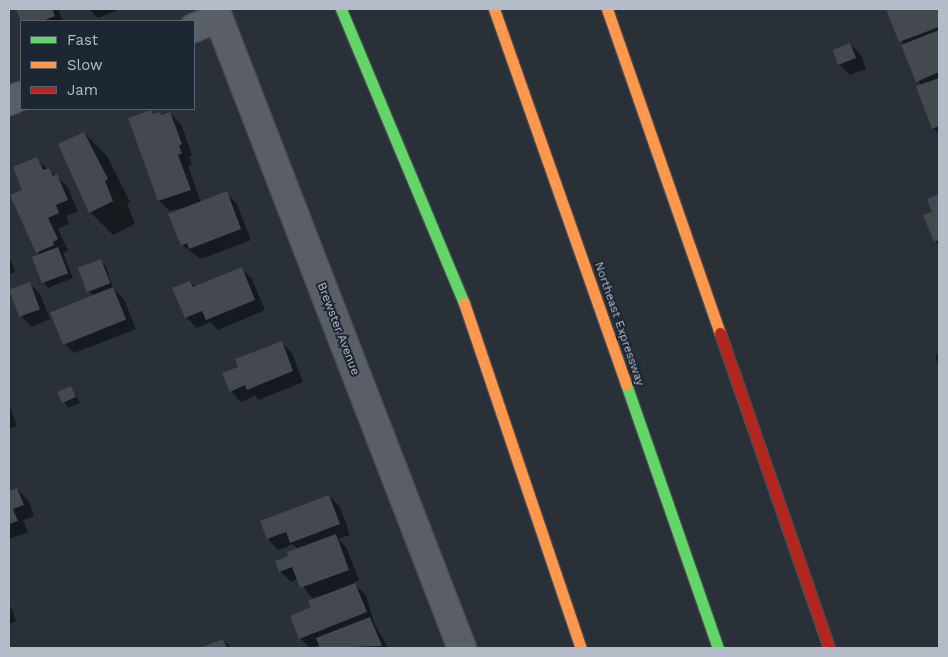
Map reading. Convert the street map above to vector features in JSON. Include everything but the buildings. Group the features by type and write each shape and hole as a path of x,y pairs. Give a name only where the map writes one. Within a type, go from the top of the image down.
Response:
{"highway":[{"path":"341,9 471,319 581,648"},
{"name":"Northeast Expressway","path":"494,9 718,648"},
{"path":"607,9 829,648"}],"street":[{"name":"Brewster Avenue","path":"209,18 462,648"}],"traffic: fast":[{"path":"341,9 464,303"},
{"path":"626,384 718,648"}],"traffic: slow":[{"path":"494,9 626,384"},
{"path":"607,9 720,333"},
{"path":"464,303 581,648"}],"traffic: jam":[{"path":"720,333 829,648"}]}
